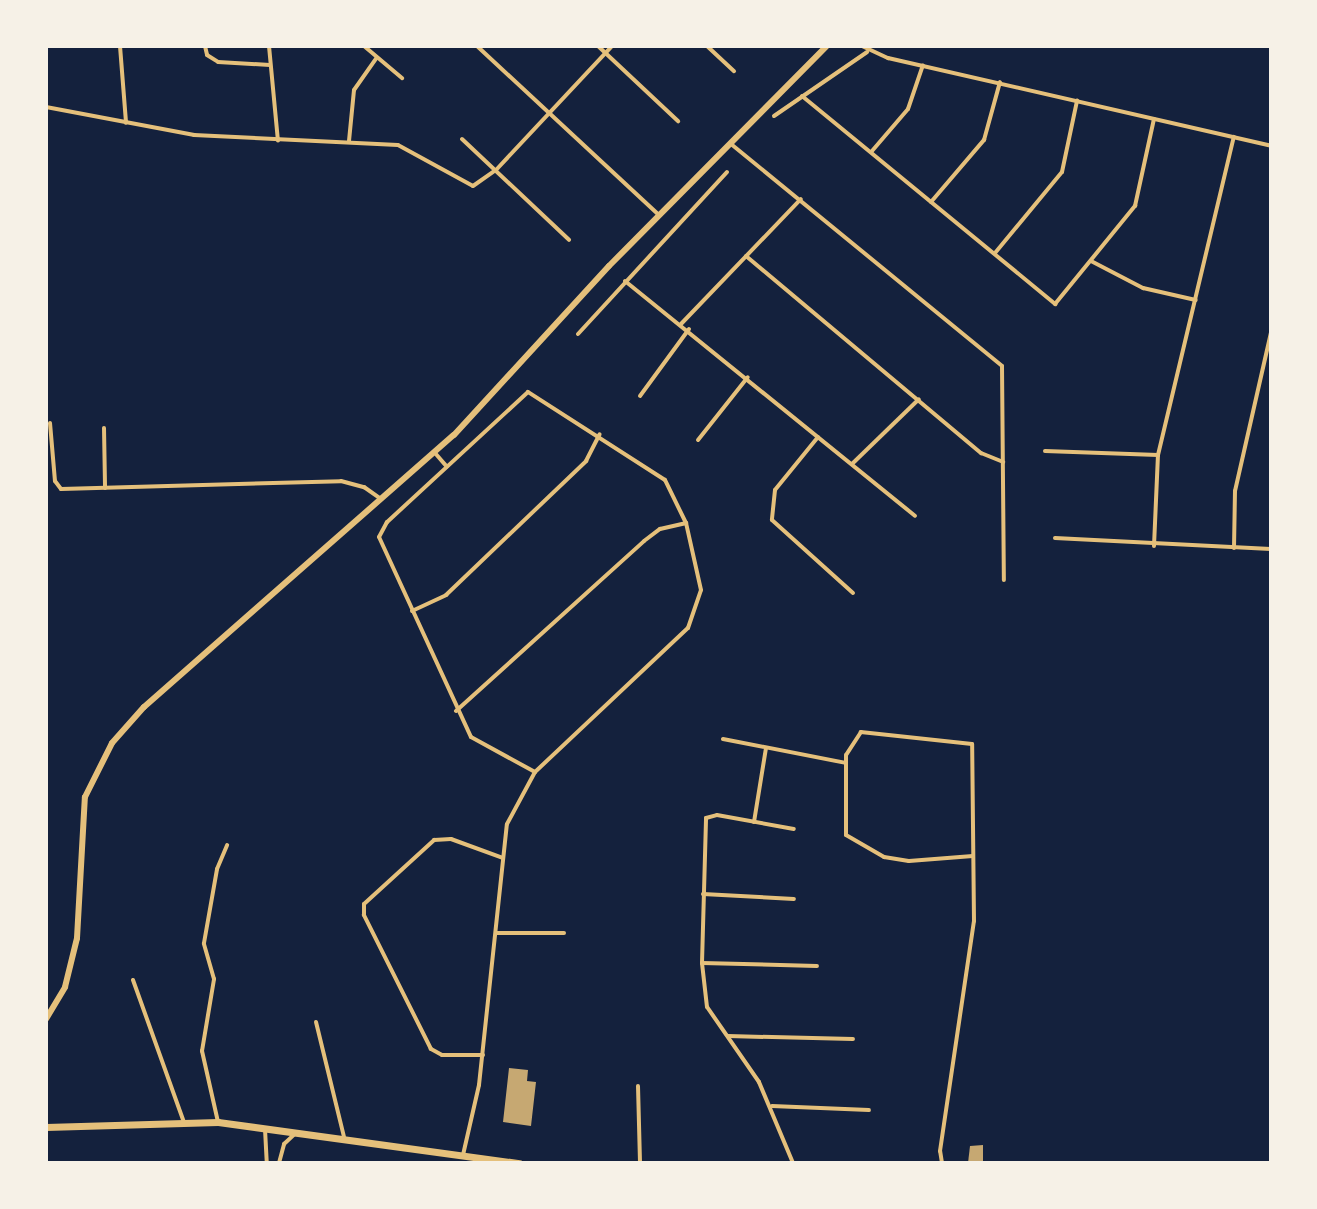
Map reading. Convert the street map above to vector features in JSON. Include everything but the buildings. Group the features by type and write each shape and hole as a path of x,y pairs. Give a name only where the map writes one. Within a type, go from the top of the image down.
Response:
{"main road":[{"path":"46,1019 65,987 77,938 85,797 112,743 153,699 435,453 659,215 827,46"},
{"path":"46,1127 183,1120 218,1122 519,1163"}],"street":[{"path":"120,46 126,123"},
{"path":"205,46 207,55 218,62 270,65"},
{"path":"269,46 278,141"},
{"path":"364,46 402,78"},
{"path":"477,46 659,215"},
{"path":"598,46 678,121"},
{"path":"46,107 126,123 278,141 349,141 414,150 473,186 496,170 612,46"},
{"path":"707,46 734,71"},
{"path":"862,46 867,51 924,65 1271,146"},
{"path":"774,116 867,51"},
{"path":"349,141 354,90 376,58"},
{"path":"872,151 908,109 924,65"},
{"path":"931,202 984,140 1000,82"},
{"path":"802,96 1055,304 1135,206 1154,119"},
{"path":"995,253 1062,172 1077,101"},
{"path":"1154,546 1158,455 1234,137"},
{"path":"462,139 569,240"},
{"path":"730,143 1002,366 1004,580"},
{"path":"578,334 727,172"},
{"path":"681,324 801,199"},
{"path":"746,256 981,453 1003,462"},
{"path":"1090,261 1143,288 1196,300"},
{"path":"625,281 689,329 915,516"},
{"path":"640,396 689,329"},
{"path":"1234,548 1235,491 1271,332"},
{"path":"698,440 748,377"},
{"path":"463,1155 483,1055 507,824 535,772 688,628 701,590 686,523 665,480 600,434 528,392 381,531 383,547 456,711 471,737 535,772"},
{"path":"852,464 919,399"},
{"path":"50,423 55,485 105,488 341,481 364,487 383,501"},
{"path":"104,428 105,488"},
{"path":"412,611 446,595 586,461 600,434"},
{"path":"818,437 775,490 772,520 853,593"},
{"path":"1045,451 1158,455"},
{"path":"435,453 447,467"},
{"path":"456,711 644,541 660,529 686,523"},
{"path":"1055,538 1154,546 1271,549"},
{"path":"942,1163 940,1151 974,921 972,744 861,732 846,763 846,835 884,857 909,861 973,856"},
{"path":"723,739 846,763"},
{"path":"754,822 766,748"},
{"path":"793,1163 772,1106 707,1007 702,963 706,818 717,815 794,829"},
{"path":"483,1055 442,1055 431,1049 364,915 364,904 434,840 451,839 503,858"},
{"path":"218,1122 202,1051 214,979 204,943 217,869 227,845"},
{"path":"703,894 794,899"},
{"path":"497,933 564,933"},
{"path":"702,963 817,966"},
{"path":"133,980 183,1120"},
{"path":"316,1022 344,1137"},
{"path":"728,1036 853,1039"},
{"path":"638,1086 640,1163"},
{"path":"772,1106 869,1110"},
{"path":"265,1127 267,1163"},
{"path":"279,1163 284,1144 298,1131"}]}
